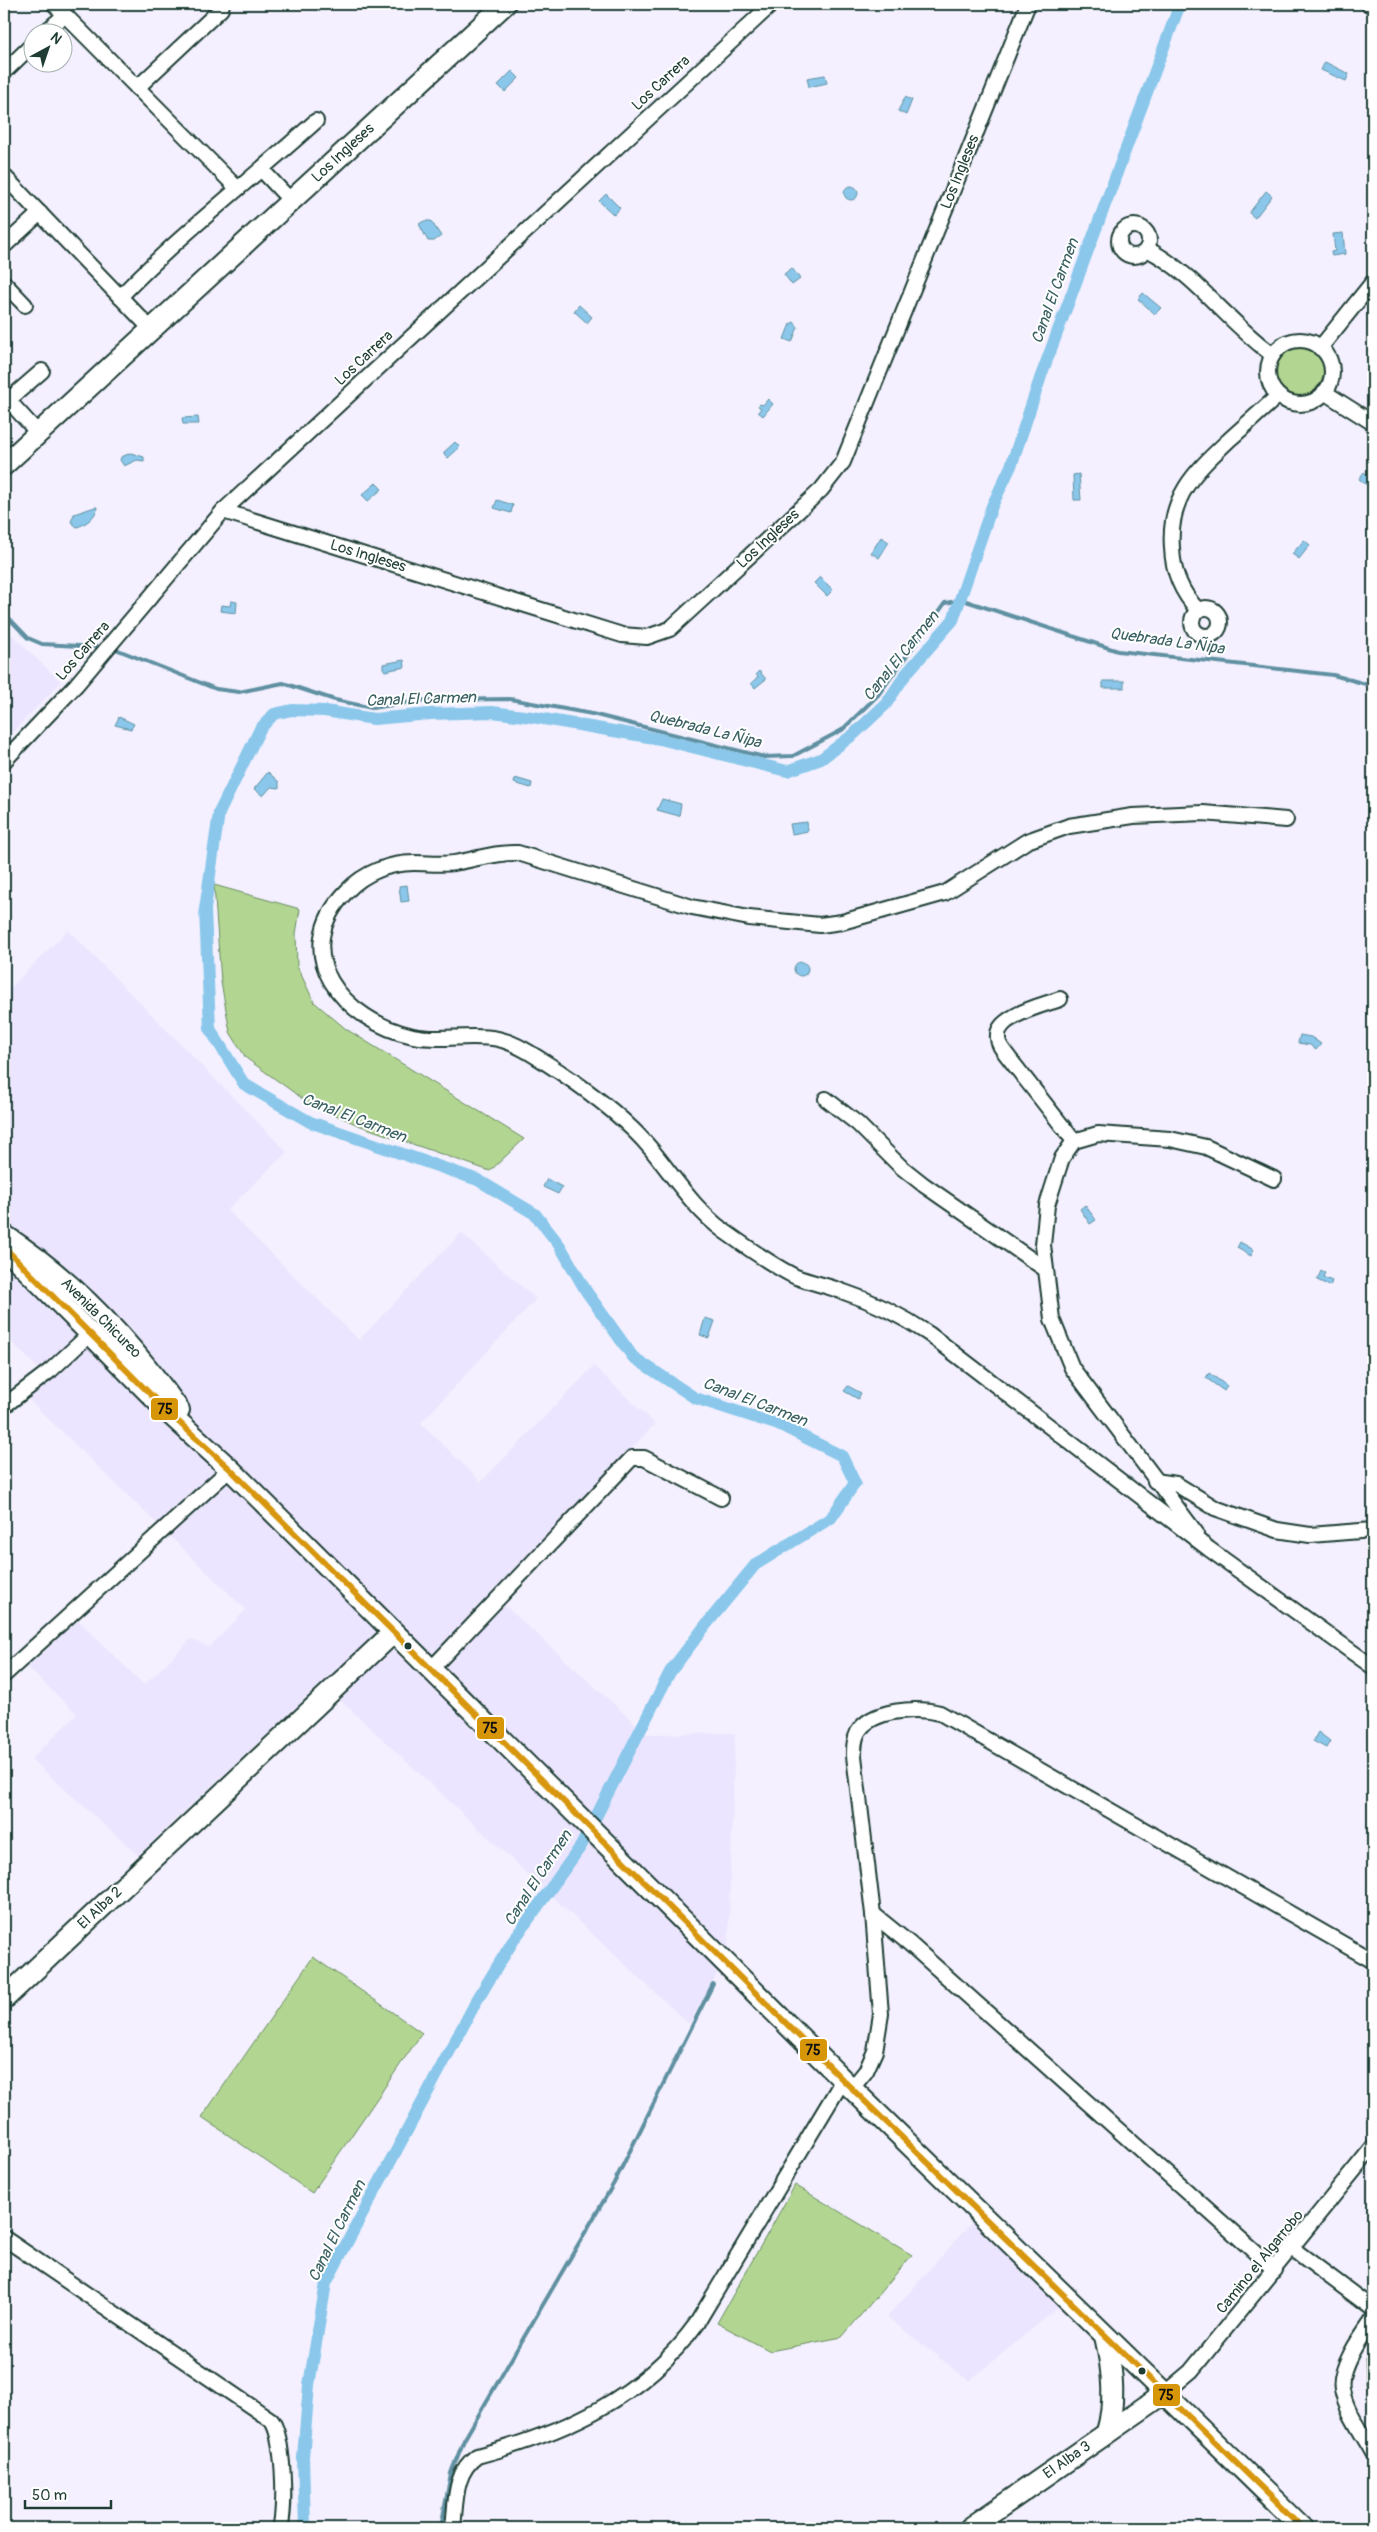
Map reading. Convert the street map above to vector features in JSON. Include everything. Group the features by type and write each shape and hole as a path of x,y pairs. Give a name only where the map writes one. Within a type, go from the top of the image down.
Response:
{"main road":[{"name":"Los Ingleses","path":"4,465 505,4"},
{"name":"Avenida Chicureo","path":"4,1235 50,1269 118,1332 145,1363 200,1440"},
{"name":"Avenida Chicureo","path":"4,1247 184,1427 200,1440 608,1843 847,2084 1303,2528"},
{"name":"El Alba 2","path":"4,1999 394,1633"},
{"path":"1105,2336 1110,2359 1112,2405 1107,2432"},
{"name":"El Alba 3","path":"970,2528 1166,2393"},
{"path":"1112,2405 1130,2417"}],"street":[{"path":"137,88 221,9 222,4"},
{"name":"Los Carrera","path":"4,761 76,685 223,511 772,4"},
{"name":"Los Ingleses","path":"223,511 622,635 647,637 670,629 820,490 843,462 1028,4"},
{"path":"51,22 58,7 237,188"},
{"path":"4,72 22,55"},
{"path":"120,297 153,263 316,121"},
{"path":"262,170 291,201"},
{"path":"4,176 151,329"},
{"path":"4,246 40,213"},
{"path":"1147,249 1193,282 1260,346 1273,355"},
{"path":"1320,348 1373,282"},
{"path":"4,283 25,305"},
{"path":"1299,340 1314,344 1320,348 1331,366 1331,380 1324,392 1306,403 1291,403 1278,396 1268,376 1269,362 1273,355 1284,344 1299,340"},
{"path":"38,433 6,402 42,371"},
{"path":"1324,392 1373,423"},
{"path":"1198,610 1182,589 1172,557 1172,528 1179,503 1198,468 1278,396"},
{"path":"1286,820 1194,813 1133,816 1069,826 1027,841 945,892 842,922 820,925 749,918 692,907 518,853 493,854 454,863 391,866 371,873 347,891 330,916 323,934 321,951 328,980 336,991 368,1018 411,1036 431,1039 471,1037 498,1039 515,1045 561,1073 622,1119 650,1147 700,1209 722,1230 796,1277 888,1309 924,1331 1209,1549 1373,1667"},
{"path":"1060,999 1010,1018 1001,1025 997,1037 1009,1058 1074,1141"},
{"path":"826,1099 858,1124 900,1166 924,1185 1045,1269"},
{"path":"1209,1549 1155,1481 1072,1368 1052,1319 1043,1244 1047,1205 1062,1158 1074,1141 1098,1134 1170,1139 1206,1146 1274,1178"},
{"path":"4,1406 52,1370 90,1334"},
{"path":"431,1669 632,1458 644,1458 721,1498"},
{"path":"4,1675 230,1470"},
{"path":"1155,1481 1176,1484 1215,1508 1277,1530 1310,1535 1373,1530"},
{"path":"453,2528 459,2481 467,2463 477,2456 554,2430 612,2402 648,2378 679,2347 697,2323 847,2084 871,2062 881,2027 873,1914 854,1756 855,1739 861,1729 873,1720 899,1711 919,1709 940,1713 1373,1961"},
{"path":"873,1914 910,1944 1275,2270"},
{"name":"Camino el Algarrobo","path":"1166,2393 1191,2371 1293,2248 1373,2147"},
{"path":"4,2238 271,2420 279,2434 284,2502 280,2528"},
{"path":"1293,2248 1373,2309"},
{"path":"1373,2319 1356,2344 1346,2366 1342,2388 1347,2404 1373,2453"}],"shaded area":[{"path":"4,627 61,682 4,741"},
{"path":"68,930 287,1152 227,1210 359,1340 461,1233 536,1299 421,1423 481,1482 594,1366 655,1424 492,1594 647,1734 735,1733 728,1954 689,2024 322,1683 138,1855 31,1759 77,1714 27,1667 77,1619 144,1685 191,1639 209,1647 246,1610 27,1398 50,1381 4,1334 4,994"},
{"path":"973,2221 1064,2303 969,2381 887,2317"}],"green space":[{"path":"1294,346 1304,346 1314,350 1321,357 1325,372 1321,387 1314,394 1304,398 1294,398 1284,394 1277,387 1273,377 1273,367 1277,357 1284,350"},
{"path":"214,885 300,909 296,934 297,966 314,1002 346,1029 524,1139 490,1171 358,1125 307,1102 246,1058 230,1032 221,982"},
{"path":"313,1957 422,2033 312,2193 202,2117"},
{"path":"795,2185 912,2255 842,2337 770,2351 717,2323"},
{"path":"1365,2359 1373,2365 1373,2397 1366,2384"}],"water":[{"path":"1325,62 1349,74 1346,81 1321,70"},
{"path":"512,71 519,78 505,92 498,85"},
{"path":"825,75 827,83 809,87 807,78"},
{"path":"905,97 912,100 906,115 898,111"},
{"path":"851,186 856,188 858,193 856,198 851,200 846,198 844,193 846,188"},
{"path":"1266,191 1272,196 1255,218 1249,213"},
{"path":"606,194 620,208 614,215 599,201"},
{"path":"424,221 431,221 441,236 434,241 428,241 419,224"},
{"path":"1343,233 1345,254 1332,256 1331,252 1335,251 1333,234"},
{"path":"792,268 800,279 792,285 784,274"},
{"path":"1143,293 1161,308 1155,314 1138,299"},
{"path":"579,305 592,317 587,323 574,311"},
{"path":"794,322 798,327 792,342 784,339 790,324"},
{"path":"768,399 773,404 763,416 758,412 761,408 758,406 760,404 763,405"},
{"path":"198,417 199,424 183,424 182,418"},
{"path":"455,442 460,447 448,458 443,453"},
{"path":"131,453 144,457 144,461 137,460 124,466 120,460 121,457"},
{"path":"1364,472 1373,479 1373,490 1359,479"},
{"path":"1079,474 1081,500 1074,500 1073,475"},
{"path":"376,483 382,489 368,501 362,495"},
{"path":"497,500 513,505 511,513 494,508"},
{"path":"97,507 95,514 84,524 77,527 71,522 74,514"},
{"path":"881,537 889,542 879,558 871,553"},
{"path":"1304,540 1310,545 1299,559 1292,554"},
{"path":"820,577 833,590 827,596 814,583"},
{"path":"231,601 237,602 236,613 220,611 221,605 230,606"},
{"path":"404,660 405,667 385,671 383,668 383,664"},
{"path":"759,671 766,679 755,688 751,683 758,677 756,674"},
{"path":"1103,681 1124,681 1124,688 1103,688"},
{"path":"119,717 134,724 131,729 115,725"},
{"path":"268,772 279,782 279,788 271,787 263,796 254,789"},
{"path":"515,778 532,783 531,788 514,783"},
{"path":"662,799 681,804 679,816 657,810"},
{"path":"807,822 808,831 792,834 790,824"},
{"path":"407,885 409,901 401,902 399,886"},
{"path":"801,962 806,964 808,969 806,974 801,976 796,974 794,969 796,964"},
{"path":"1300,1035 1311,1037 1321,1044 1316,1050 1310,1045 1298,1043"},
{"path":"547,1179 562,1187 558,1194 543,1187"},
{"path":"1085,1205 1096,1220 1090,1224 1080,1209"},
{"path":"1240,1242 1254,1250 1251,1256 1237,1248"},
{"path":"1321,1271 1325,1273 1323,1277 1332,1281 1330,1286 1317,1280"},
{"path":"705,1318 715,1321 709,1338 700,1335"},
{"path":"1209,1373 1227,1386 1224,1391 1206,1378"},
{"path":"848,1386 861,1393 858,1399 844,1391"},
{"path":"1318,1732 1330,1741 1326,1748 1313,1741"}],"waterway":[{"name":"Canal El Carmen","path":"305,2528 303,2457 309,2385 326,2283 341,2254 477,2000 513,1941 581,1846 670,1672 755,1565 831,1518 855,1483 842,1456 782,1426 695,1398 633,1357 586,1291 560,1246 535,1214 478,1180 310,1122 244,1084 210,1029 205,909 219,813 260,729 274,714 292,710 325,711 374,719 430,714 492,712 660,739 787,771 821,759 854,734 886,704 906,674 953,620 992,506 1011,466 1041,376 1180,4"},
{"name":"Quebrada La Ñipa","path":"118,650 216,689 239,692 283,683 335,700 372,708 425,700 510,699 592,714 764,757 793,756 842,730 878,695 945,603 963,600 1118,651 1333,675 1373,686"},
{"name":"Quebrada La Ñipa","path":"4,613 28,638 42,644 97,647"},
{"path":"441,2528 451,2473 464,2440 614,2183 713,1984"}],"transit line":[{"name":"75","path":"4,1247 170,1414 230,1469 843,2080 1303,2528"}]}
